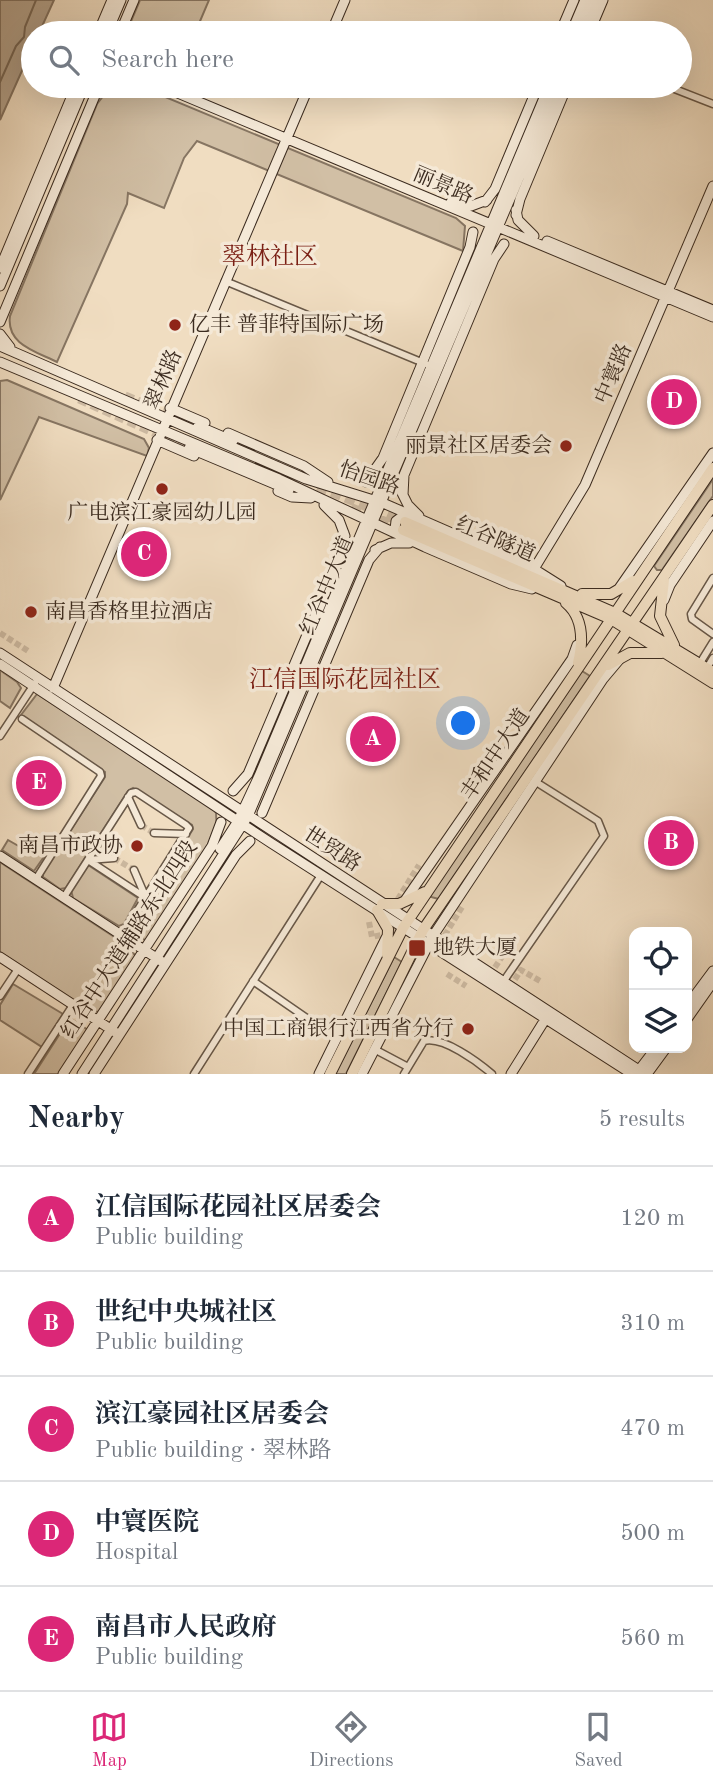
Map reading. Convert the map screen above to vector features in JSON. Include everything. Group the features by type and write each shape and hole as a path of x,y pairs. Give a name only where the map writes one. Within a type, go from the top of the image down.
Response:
{"main road":[{"path":"103,21 112,0"},
{"path":"112,21 121,0"},
{"path":"125,21 134,0"},
{"path":"336,21 345,0"},
{"path":"566,21 575,0"},
{"path":"576,21 586,0"},
{"path":"585,21 594,0"},
{"path":"594,21 603,0"},
{"path":"0,268 71,98"},
{"path":"0,286 79,98"},
{"path":"0,322 94,98"},
{"name":"丽景路","path":"191,98 288,135"},
{"name":"丽景路","path":"203,98 496,224 713,310"},
{"name":"翠林路","path":"54,688 161,429 304,98"},
{"path":"485,202 495,189 533,98"},
{"name":"红谷中大道","path":"82,1074 151,954 243,818 496,224 544,98"},
{"name":"红谷中大道","path":"514,179 552,98"},
{"path":"516,215 520,199 562,98"},
{"path":"450,204 471,205 485,202 514,179"},
{"path":"476,270 505,244 533,239 516,215 514,179"},
{"name":"中寰路","path":"534,569 584,485 713,186"},
{"path":"450,204 467,220 472,232 476,270"},
{"path":"366,482 383,458 426,364 470,247 472,232"},
{"path":"403,495 404,475 494,259 505,244"},
{"name":"红谷中大道","path":"398,456 426,364 476,270"},
{"name":"丽景路","path":"667,294 713,317"},
{"path":"0,334 11,348 46,365"},
{"name":"怡园路","path":"0,346 306,479 379,501 534,569 674,652 707,668"},
{"name":"怡园路","path":"0,362 161,429 511,584 554,594 613,616"},
{"path":"0,367 13,367"},
{"path":"170,408 304,466 332,485"},
{"path":"198,426 332,485 349,486 366,482 378,475 398,456"},
{"path":"157,440 292,497 317,499"},
{"path":"189,448 317,499 330,509 344,533 349,573"},
{"path":"611,594 629,576 713,453"},
{"path":"398,456 399,483 403,495 416,514 426,521"},
{"name":"丰和中大道","path":"330,1074 405,924 713,468"},
{"name":"丰和中大道","path":"352,1074 421,934 713,505"},
{"path":"425,547 395,529 400,518 426,521"},
{"path":"660,616 670,585 713,521"},
{"name":"红谷隧道","path":"554,594 404,526 571,592"},
{"path":"233,791 248,774 337,564 344,533"},
{"path":"349,573 380,547 402,542 425,547"},
{"path":"262,813 369,560 380,547"},
{"path":"571,592 592,596 611,594 624,588 646,568"},
{"path":"596,679 616,659 630,653 651,650 674,652 660,616 659,601 667,573"},
{"path":"554,594 573,609 580,626 581,648 576,671"},
{"path":"403,902 417,889 482,787 497,770 572,659 580,626"},
{"name":"怡园路","path":"674,652 713,683"},
{"name":"世贸路","path":"0,653 36,682 243,818 275,834 546,1018 640,1073"},
{"path":"362,1074 431,941 603,679 617,662 630,653"},
{"name":"世贸路","path":"0,664 54,688 212,798"},
{"path":"219,856 220,822 212,798 261,779 262,813 275,834"},
{"name":"世贸路","path":"243,818 268,841 321,875 379,907"},
{"name":"红谷中大道辅路东北四段","path":"63,1074 109,1028 212,846 220,822"},
{"path":"219,856 250,841 268,841"},
{"path":"94,1074 109,1028 165,964 236,855 250,841"},
{"path":"0,856 165,964"},
{"path":"387,960 388,929 379,907 403,902 428,890"},
{"path":"319,1074 380,952 388,929"},
{"name":"世贸路","path":"431,941 503,982 640,1073"},
{"path":"0,957 109,1028"},
{"path":"692,999 713,971"},
{"path":"692,1012 713,982"},
{"path":"511,1074 546,1018"},
{"name":"红谷中大道","path":"75,1074 109,1028"},
{"path":"640,1073 653,1053"},
{"path":"640,1073 661,1053"}],"street":[{"path":"692,96 713,104"},
{"path":"225,281 426,364"},
{"path":"713,579 691,614 692,619 713,634"},
{"path":"707,668 713,642"},
{"path":"707,668 713,658"},
{"path":"0,736 36,682"},
{"path":"22,719 100,772 101,776 36,879"},
{"path":"503,982 604,836 598,821 536,782"},
{"path":"64,897 128,797 136,792 176,818 189,828 122,935"},
{"path":"128,797 141,824"},
{"path":"154,833 186,834"},
{"path":"88,860 114,858"},
{"path":"88,860 146,898"},
{"path":"134,870 146,898"},
{"path":"194,1074 321,875"},
{"path":"0,996 18,969"},
{"path":"253,981 337,1039"},
{"path":"28,1074 73,1005"},
{"path":"374,1049 406,1071 424,1041 429,1039 441,1043 492,1074"}],"shaded area":[{"path":"140,0 209,0 200,21 131,21"},
{"path":"102,98 168,98 456,218 465,226 463,251 197,141 184,158 164,208 128,193 127,204 57,362 17,340 10,326 10,316"},
{"path":"7,380 144,439 149,448 147,456 39,417 0,500 0,381"},
{"path":"713,479 713,496 662,570 657,570 654,566"},
{"path":"0,670 21,688 10,708 0,701"},
{"path":"582,671 590,676 439,899 431,897 430,893"},
{"path":"37,694 211,806 216,813 217,832 147,941 131,933 132,927 193,829 192,825 133,788 128,791 66,888 60,889 43,877 43,873 105,777 105,772 21,715"},
{"path":"29,837 48,851 34,871 2,850 8,840 22,848"},
{"path":"0,862 122,942 136,956 101,1012 90,1011 0,952"},
{"path":"88,865 138,898 124,924 119,926 73,898 71,890"},
{"path":"394,957 402,962 346,1074 335,1074"},
{"path":"13,984 63,1014 42,1047 0,1020 0,1005"},
{"path":"70,1018 88,1030 60,1074 34,1074"}],"water":[{"path":"0,0 54,0 44,21 21,21 21,73 0,120"}],"tunnel":[{"path":"125,396 198,426"},
{"path":"79,399 189,448"},
{"path":"318,486 404,522"},
{"path":"351,508 402,529"},
{"path":"0,633 28,651"},
{"path":"141,825 154,833"},
{"path":"114,858 134,870"},
{"path":"393,907 419,865"},
{"path":"440,943 462,907"},
{"path":"369,922 372,937 395,932 401,922"},
{"path":"490,975 509,946"},
{"path":"510,987 521,970 542,982"},
{"path":"447,974 466,986"}],"place":[{"name":"亿丰 普菲特国际广场","path":"175,325"},
{"name":"中寰医院","path":"674,402"},
{"name":"丽景社区居委会","path":"566,446"},
{"name":"广电滨江豪园幼儿园","path":"162,489"},
{"name":"滨江豪园社区居委会","path":"144,554"},
{"name":"南昌香格里拉酒店","path":"31,612"},
{"name":"江信国际花园社区居委会","path":"373,739"},
{"name":"南昌市人民政府","path":"39,783"},
{"name":"世纪中央城社区","path":"671,843"},
{"name":"南昌市政协","path":"137,846"},
{"name":"地铁大厦","path":"417,948"},
{"name":"中国工商银行江西省分行","path":"468,1029"}],"district":[{"name":"翠林社区","path":"270,258"},
{"name":"江信国际花园社区","path":"345,681"}]}
